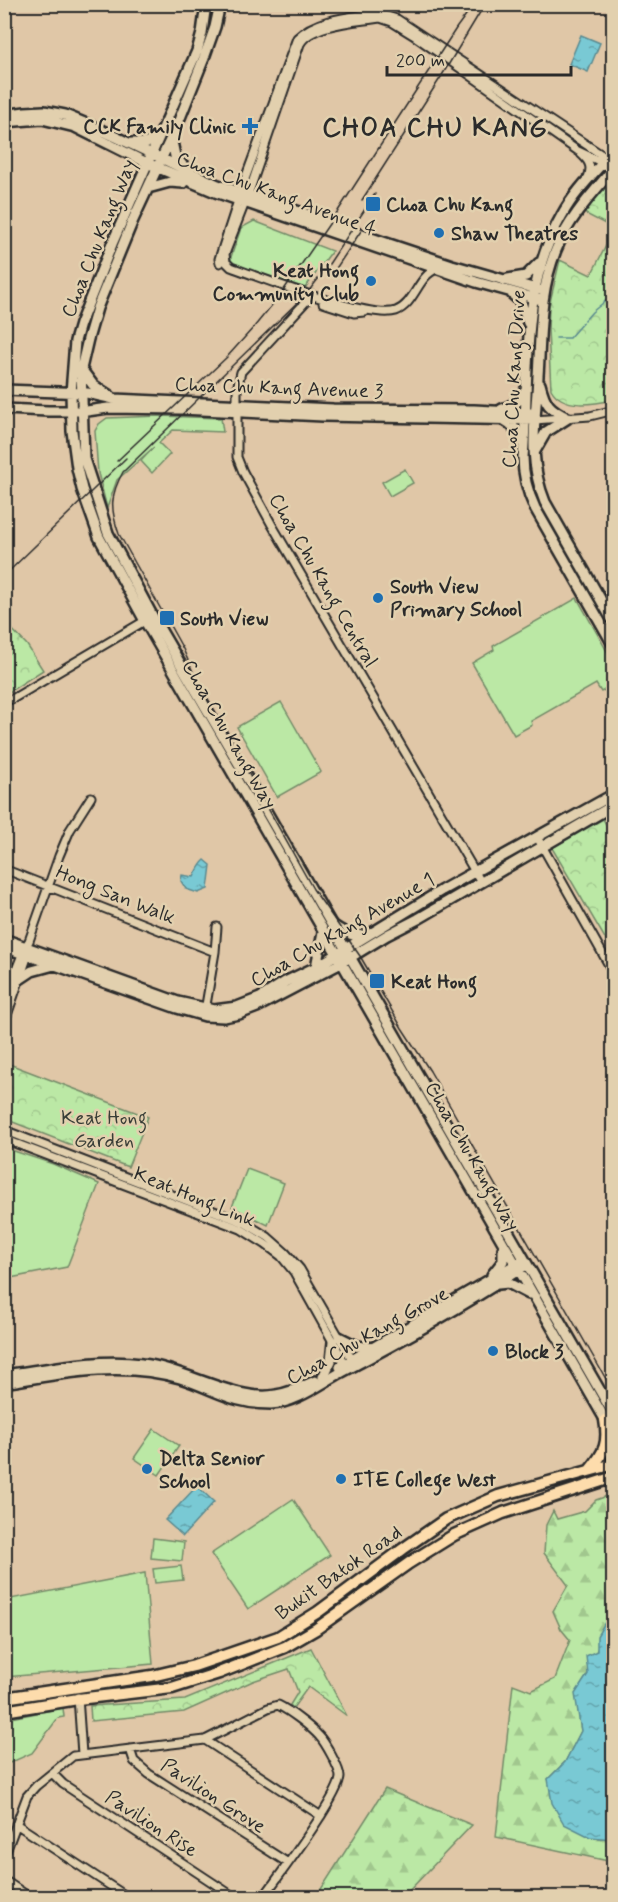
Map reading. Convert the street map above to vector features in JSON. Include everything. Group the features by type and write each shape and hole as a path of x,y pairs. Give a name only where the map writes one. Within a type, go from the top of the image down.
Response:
{"main road":[{"name":"Choa Chu Kang Way","path":"77,429 71,410 71,393 75,341 80,324 154,161 161,134 197,51 206,4"},
{"name":"Choa Chu Kang Way","path":"154,161 171,137 204,58 220,4"},
{"name":"Choa Chu Kang Avenue 4","path":"4,116 44,111 65,115 93,127 124,147"},
{"name":"Choa Chu Kang Avenue 4","path":"4,122 42,119 75,127 194,180 538,294"},
{"path":"161,134 147,143 124,147 136,162 143,186 194,180"},
{"path":"171,137 175,156 194,180"},
{"name":"Choa Chu Kang Drive","path":"614,149 610,165 576,212 556,248 538,294 530,328 527,386 536,473 545,502 614,624"},
{"name":"Choa Chu Kang Drive","path":"610,165 586,183 564,212 547,244 542,259 538,294 538,379 524,448 523,473 535,508 614,646"},
{"name":"Choa Chu Kang Way","path":"143,186 133,220 97,308 81,369 82,410 77,429 77,468 99,537 332,925 526,1262 609,1417 614,1435"},
{"name":"Choa Chu Kang Avenue 4","path":"243,197 437,269 508,291 538,294"},
{"path":"564,212 570,209 576,212"},
{"path":"498,279 515,279 526,276 534,271 542,259"},
{"path":"508,291 521,302 530,328"},
{"path":"48,411 62,414 77,429 96,412 111,404 81,369"},
{"path":"46,392 61,389 69,384 72,375"},
{"path":"538,379 547,404 554,411 568,418"},
{"path":"494,411 516,403 523,397 527,386"},
{"name":"Choa Chu Kang Avenue 3","path":"4,390 82,393 111,404"},
{"name":"Choa Chu Kang Avenue 3","path":"4,409 82,410 111,404 494,411 529,417"},
{"name":"Choa Chu Kang Avenue 3","path":"237,408 328,416 502,419 529,417"},
{"path":"534,452 546,432 568,418"},
{"path":"502,419 515,427 524,448"},
{"name":"Choa Chu Kang Way","path":"149,619 323,932 516,1268 609,1417"},
{"name":"Choa Chu Kang Avenue 1","path":"4,939 224,1017 246,1012 348,953 475,872 614,794"},
{"name":"Choa Chu Kang Avenue 1","path":"369,939 418,919 614,805"},
{"path":"332,925 346,934 369,939 361,960 360,974"},
{"path":"323,932 317,970 336,973 355,986"},
{"name":"Choa Chu Kang Avenue 1","path":"4,947 27,949 54,965 177,1008 208,1012"},
{"path":"4,955 16,981 33,971 54,965"},
{"path":"504,1246 503,1262 491,1282 508,1283 533,1296"},
{"name":"Choa Chu Kang Grove","path":"280,1398 350,1364 373,1348 526,1262"},
{"name":"Choa Chu Kang Grove","path":"5,1377 99,1363 144,1364 182,1373 242,1394 280,1398 301,1395 491,1282"},
{"path":"323,1377 331,1361 336,1340 373,1348"},
{"path":"590,1470 606,1447 609,1417"},
{"name":"Bukit Batok Road","path":"4,1698 152,1676 194,1666 278,1636 318,1612 446,1519 498,1496 614,1464"},
{"name":"Bukit Batok Road","path":"4,1712 78,1699 172,1688 219,1673 285,1647 316,1629 409,1563 454,1536 503,1514 614,1477"},
{"path":"341,1595 352,1592 366,1594"}],"street":[{"path":"293,46 306,35 318,30 363,18 381,14 397,19 578,151 587,159 590,166 591,170 586,183"},
{"path":"437,269 428,274 405,305 397,311 354,313 228,265 225,254 293,46 297,38 310,27 363,18 380,18 392,22 586,145 610,165"},
{"path":"397,19 405,31"},
{"path":"220,263 219,259 302,40"},
{"path":"586,145 614,149"},
{"path":"578,151 610,165"},
{"name":"Choa Chu Kang Central","path":"310,297 242,372 237,388 237,457 481,882"},
{"name":"Choa Chu Kang Avenue 3","path":"529,417 568,418 614,410"},
{"path":"4,702 149,619"},
{"path":"4,1024 16,981 59,856 70,830 91,797"},
{"path":"537,837 614,974"},
{"name":"Hong San Walk","path":"4,869 50,885 215,952"},
{"path":"208,1012 217,927"},
{"path":"4,1000 16,981"},
{"name":"Keat Hong Link","path":"4,1130 245,1223 268,1237 300,1269 336,1340"},
{"name":"Keat Hong Link","path":"4,1139 241,1229 265,1244 294,1272 350,1364"},
{"path":"77,1687 82,1754"},
{"path":"4,1857 27,1796 73,1756 205,1740 268,1707 278,1706 283,1707 321,1738 340,1777 321,1816 263,1898"},
{"path":"205,1740 321,1816"},
{"name":"Pavilion Grove","path":"130,1749 134,1761 149,1774 288,1863"},
{"name":"Pavilion Rise","path":"52,1773 63,1784 236,1898"},
{"path":"16,1824 129,1898"},
{"path":"4,1880 31,1898"}],"green space":[{"path":"613,176 613,228 584,213"},
{"path":"254,221 332,251 305,288 235,265 231,261 241,228"},
{"path":"613,232 613,400 588,404 571,403 556,396 551,389 549,306 560,260 591,275"},
{"path":"160,416 221,418 223,432 173,430 159,443 170,454 152,473 141,461 154,447 117,480 107,508 98,473 95,431 99,424 107,418"},
{"path":"405,469 413,483 390,496 382,482"},
{"path":"577,598 613,662 613,685 601,692 596,684 531,721 532,725 514,735 472,663 494,650 493,646"},
{"path":"5,622 27,645 43,670 9,692 5,692"},
{"path":"281,702 321,772 277,797 237,727"},
{"path":"603,819 613,837 613,952 552,848"},
{"name":"Keat Hong Garden","path":"4,1062 148,1117 128,1167 5,1119"},
{"path":"5,1148 53,1164 99,1184 67,1267 5,1279"},
{"path":"247,1169 284,1183 268,1225 232,1207"},
{"path":"154,1429 179,1446 159,1475 134,1458"},
{"path":"613,1494 613,1614 610,1614 588,1674 576,1694 581,1731 565,1762 548,1779 590,1837 613,1839 613,1862 496,1837 513,1684 531,1691 555,1679 570,1640 561,1629 553,1611 568,1585 544,1553 546,1525 553,1511 557,1519 585,1511 596,1500"},
{"path":"293,1499 330,1555 248,1609 211,1554"},
{"path":"153,1538 184,1542 182,1561 151,1558"},
{"path":"181,1566 183,1580 155,1583 153,1569"},
{"path":"145,1573 153,1664 5,1677 5,1600"},
{"path":"311,1648 347,1716 308,1687 293,1708 290,1705 298,1692 289,1669 253,1681 184,1712 91,1721 90,1706 185,1700"},
{"path":"63,1708 64,1717 58,1718 32,1753 7,1764 5,1768 5,1719"},
{"path":"385,1789 472,1825 403,1897 316,1897"}],"water":[{"path":"581,35 600,43 588,72 569,64"},
{"path":"205,860 211,865 208,889 198,893 186,889 181,881 182,875 194,877"},
{"path":"197,1486 214,1502 183,1536 165,1520"},
{"path":"610,1614 614,1614 613,1839 590,1837 564,1824 552,1803 548,1779 565,1762 581,1731 575,1694 588,1674 586,1656 597,1651 597,1636"}],"waterway":[{"path":"556,338 569,338 592,312 614,294"}],"railway":[{"path":"117,461 227,357 281,294 474,4"},
{"path":"362,200 485,4"},
{"path":"375,194 308,292 123,472 114,495 114,517 119,534 183,649 197,681 313,889 360,956 430,1071 614,1393"},
{"path":"333,273 361,231"},
{"path":"4,576 126,458"}],"place":[{"name":"CCK Family Clinic","path":"250,126"},
{"name":"Choa Chu Kang","path":"373,204"},
{"name":"Shaw Theatres","path":"439,233"},
{"name":"Keat Hong Community Club","path":"371,281"},
{"name":"South View Primary School","path":"378,598"},
{"name":"South View","path":"167,618"},
{"name":"Keat Hong","path":"377,981"},
{"name":"Block 3","path":"493,1351"},
{"name":"Delta Senior School","path":"147,1469"},
{"name":"ITE College West","path":"341,1479"}],"district":[{"name":"CHOA CHU KANG","path":"435,127"}]}
